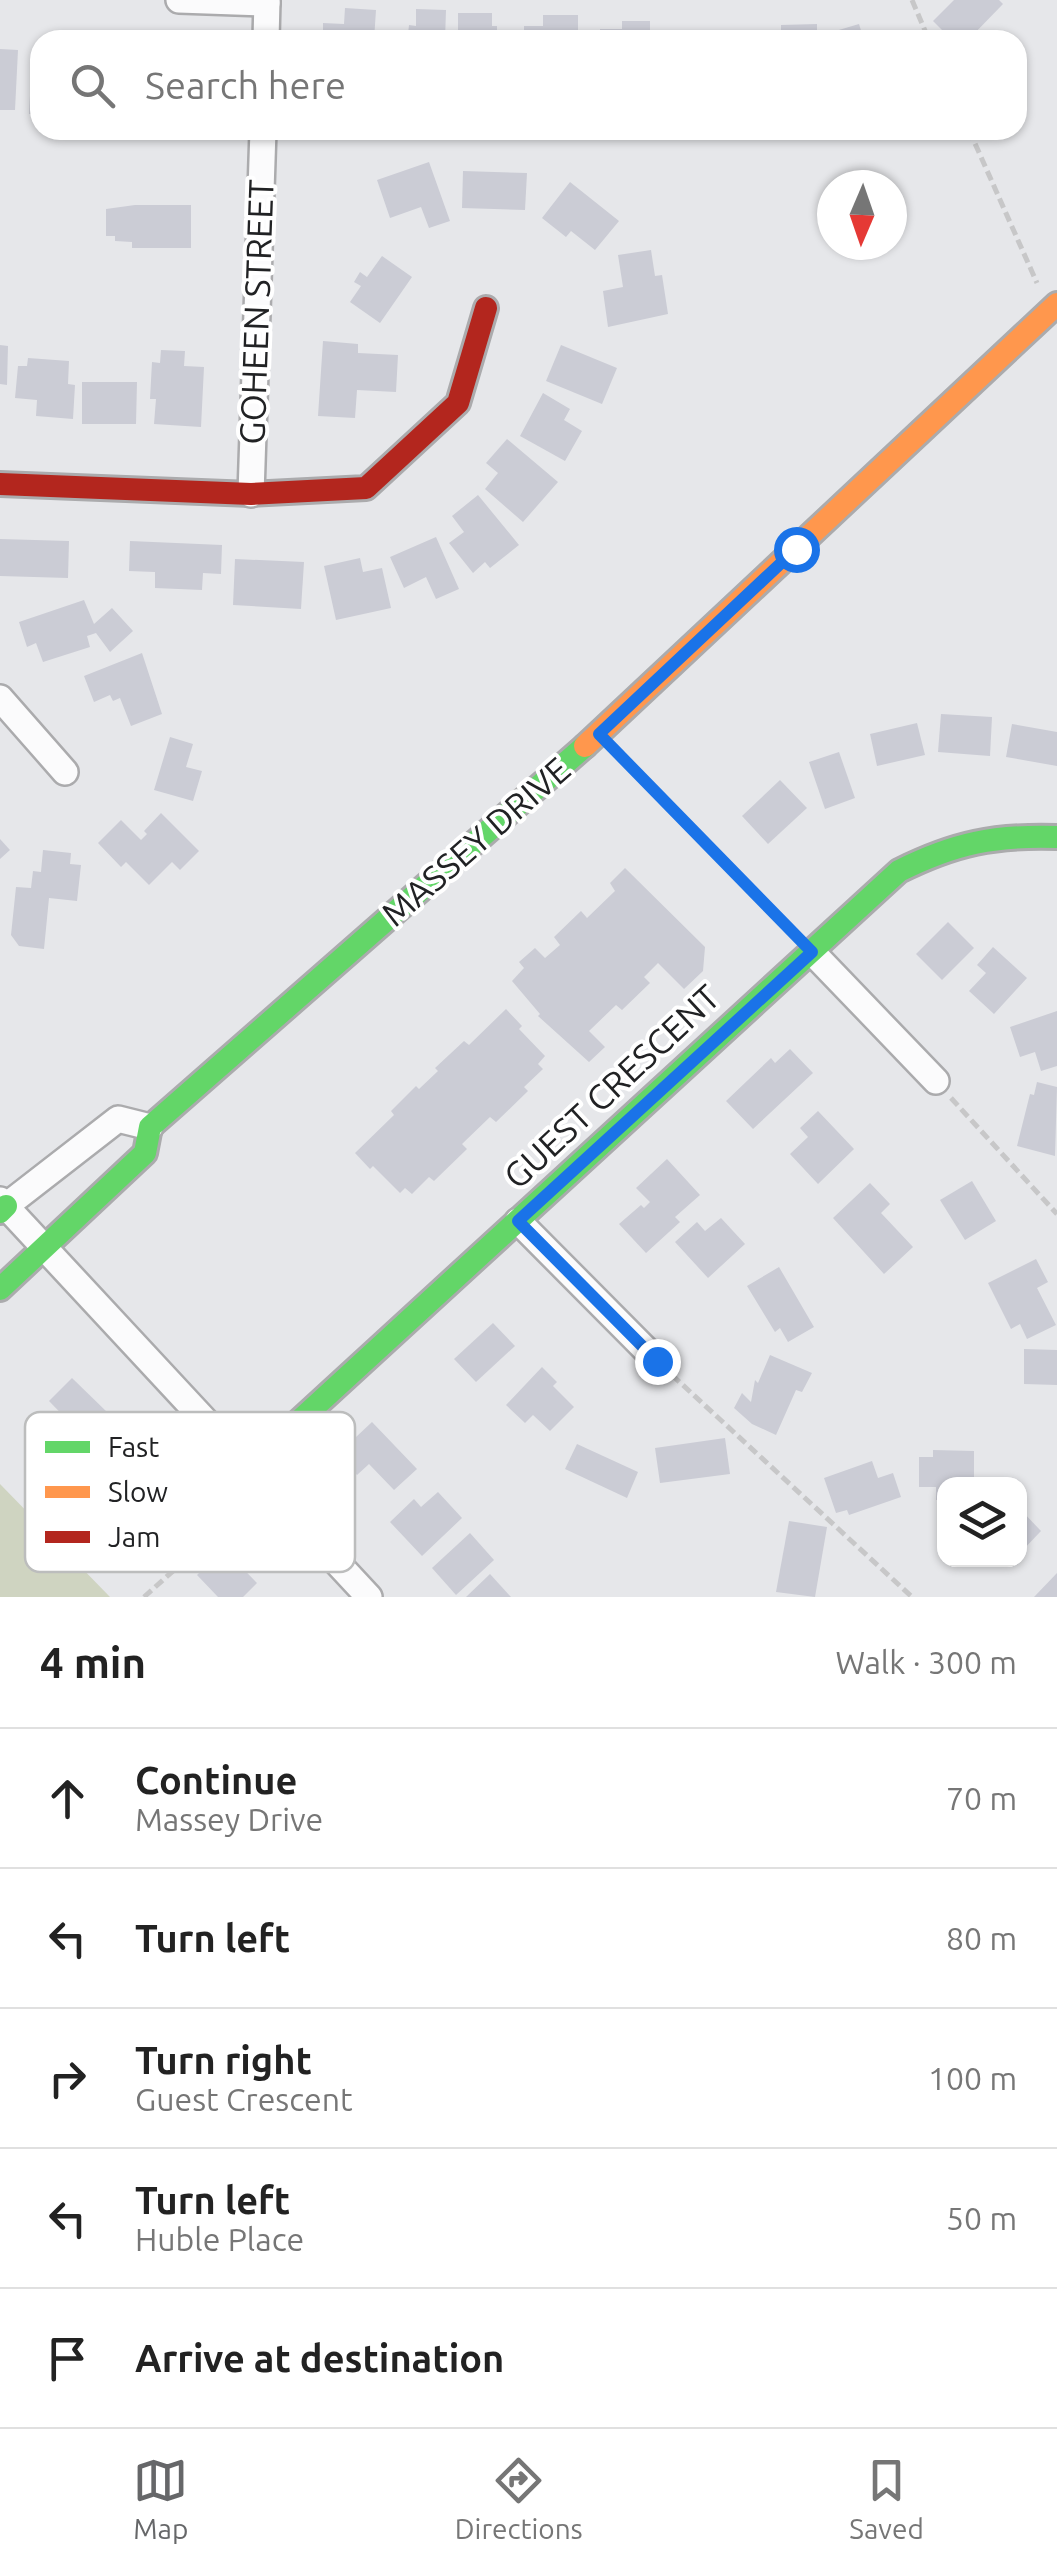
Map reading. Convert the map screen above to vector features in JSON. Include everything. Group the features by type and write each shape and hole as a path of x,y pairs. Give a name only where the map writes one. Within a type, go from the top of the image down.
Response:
{"street":[{"path":"179,0 267,2 266,30"},
{"name":"GOHEEN STREET","path":"252,494 263,140"},
{"name":"MASSEY DRIVE","path":"0,1288 145,1153 150,1127 599,734 1053,307"},
{"path":"0,484 252,494 366,488 458,403 486,308"},
{"path":"0,698 66,772"},
{"name":"GUEST CRESCENT","path":"309,1412 900,871 947,846 1001,834 1057,837"},
{"path":"812,952 936,1081"},
{"path":"150,1127 118,1118 2,1206 199,1412"},
{"path":"518,1221 657,1361"},
{"path":"346,1572 369,1597"}],"path":[{"path":"912,0 925,30"},
{"path":"974,140 1053,307"},
{"path":"599,734 812,952"},
{"path":"936,1081 1057,1214"},
{"path":"657,1361 912,1597"},
{"path":"144,1597 172,1572"}],"green space":[{"path":"0,1484 25,1510 25,1572 86,1572 110,1597 0,1597"}],"building":[{"path":"954,0 999,0 1003,4 978,30 942,30 933,21"},
{"path":"345,8 376,10 375,30 323,30 323,23 344,24"},
{"path":"416,9 446,10 445,30 408,30 409,25 416,26"},
{"path":"458,13 492,13 492,26 497,26 497,30 458,30"},
{"path":"543,15 578,15 578,30 524,30 524,26 543,26"},
{"path":"622,21 650,21 650,30 600,30 622,29"},
{"path":"817,24 817,30 781,30 781,25"},
{"path":"859,24 861,30 839,30"},
{"path":"0,49 18,50 15,110 0,110"},
{"path":"429,162 450,221 429,228 421,207 390,218 377,180"},
{"path":"463,171 527,173 525,210 462,208"},
{"path":"570,182 619,221 595,250 571,231 566,237 542,218"},
{"path":"191,205 191,248 132,248 132,242 106,236 106,209"},
{"path":"651,250 655,276 662,275 668,314 608,327 603,291 623,287 618,255"},
{"path":"382,256 412,277 380,323 350,302 361,286 354,282 360,272 367,277"},
{"path":"323,341 358,344 358,353 398,355 396,392 357,390 355,418 318,416"},
{"path":"0,345 8,346 7,385 0,384"},
{"path":"561,345 617,368 602,404 546,381"},
{"path":"161,350 185,351 184,366 204,367 201,427 154,424 156,399 150,399 152,362 160,363"},
{"path":"28,358 69,361 68,384 75,385 73,419 36,416 37,400 15,398 18,366 27,366"},
{"path":"82,382 137,382 136,424 82,424"},
{"path":"543,393 570,409 564,420 582,431 565,461 520,436"},
{"path":"507,439 558,482 523,522 485,489 498,473 486,463"},
{"path":"478,495 519,545 490,568 485,562 473,573 449,543 464,532 452,516"},
{"path":"436,537 459,589 436,599 426,577 404,588 390,557"},
{"path":"0,539 69,541 68,578 0,576"},
{"path":"130,541 222,545 221,574 203,573 202,590 155,588 155,572 129,571"},
{"path":"360,558 363,572 382,568 391,608 336,620 324,566"},
{"path":"235,559 304,562 301,609 233,605"},
{"path":"84,600 94,624 112,608 133,631 110,652 96,633 87,636 90,647 43,662 36,643 27,647 19,622"},
{"path":"142,653 162,714 131,726 120,698 113,701 110,695 94,702 84,676"},
{"path":"941,714 992,717 990,756 938,752"},
{"path":"917,723 925,755 877,766 870,734"},
{"path":"1012,724 1057,732 1057,766 1006,757"},
{"path":"170,737 193,744 186,767 202,771 193,801 154,790"},
{"path":"839,752 855,798 825,809 809,762"},
{"path":"780,780 807,808 768,844 742,816"},
{"path":"161,813 199,851 180,870 172,862 149,885 126,862 121,867 98,843 121,820 141,840"},
{"path":"0,839 10,850 0,859"},
{"path":"43,850 71,853 70,864 81,865 77,901 49,898 44,949 19,946 11,935 16,887 31,888 33,871 41,872"},
{"path":"625,868 705,947 703,971 684,989 658,963 644,977 650,983 622,1010 616,1005 589,1031 605,1047 589,1062 538,1016 512,981 524,968 519,962 535,948 545,958 560,945 554,937 581,911 587,918 615,891 610,883"},
{"path":"948,922 974,948 942,980 916,954"},
{"path":"993,947 1027,978 994,1014 969,991 986,973 977,965"},
{"path":"506,1009 545,1056 538,1064 543,1069 524,1087 528,1091 496,1122 490,1117 462,1144 467,1149 434,1181 429,1177 412,1194 405,1188 400,1193 355,1153 394,1115 391,1111 416,1086 419,1089 464,1041 469,1045"},
{"path":"1057,1011 1057,1066 1041,1071 1035,1052 1020,1057 1010,1027"},
{"path":"790,1049 813,1073 753,1129 726,1101 771,1058 775,1063"},
{"path":"1037,1082 1057,1087 1055,1156 1017,1146 1030,1094 1034,1095"},
{"path":"818,1111 854,1149 818,1184 790,1154 808,1137 800,1128"},
{"path":"667,1159 700,1195 675,1217 680,1222 646,1253 619,1224 650,1202 636,1188"},
{"path":"972,1181 996,1221 965,1240 940,1200"},
{"path":"870,1183 890,1204 881,1213 913,1247 884,1274 833,1218"},
{"path":"721,1218 745,1244 708,1278 675,1242 697,1222 705,1231"},
{"path":"1036,1259 1048,1282 1037,1288 1056,1325 1027,1339 1020,1324 1011,1329 988,1283"},
{"path":"779,1267 814,1327 788,1342 780,1328 775,1332 747,1286"},
{"path":"493,1323 515,1346 476,1382 454,1359"},
{"path":"1024,1349 1057,1350 1057,1385 1024,1384"},
{"path":"770,1355 812,1373 802,1392 796,1390 776,1435 752,1424 734,1408 742,1393 751,1402 755,1380 758,1383"},
{"path":"542,1367 557,1382 553,1386 574,1407 550,1431 533,1415 525,1423 506,1405"},
{"path":"72,1378 107,1412 60,1412 49,1401"},
{"path":"372,1422 417,1469 394,1490 369,1464 357,1475 355,1438"},
{"path":"725,1438 730,1474 660,1483 655,1448"},
{"path":"577,1444 638,1472 627,1498 565,1469"},
{"path":"933,1450 974,1451 974,1477 937,1477 936,1500 936,1487 919,1487 919,1457 933,1457"},
{"path":"872,1461 878,1478 893,1473 901,1497 849,1515 847,1510 836,1513 824,1478"},
{"path":"438,1492 462,1518 422,1556 390,1522 414,1499 421,1507"},
{"path":"1027,1516 1041,1531 1027,1546"},
{"path":"789,1521 827,1527 815,1597 776,1592"},
{"path":"470,1533 494,1560 456,1595 432,1568"},
{"path":"246,1572 257,1583 243,1597 218,1597 197,1575"},
{"path":"1057,1573 1057,1597 1034,1597"},
{"path":"490,1574 511,1597 466,1597"}],"traffic: fast":[{"path":"0,1289 145,1153 150,1127 585,746"},
{"path":"309,1412 899,871 976,843 1057,837"},
{"path":"0,1212 6,1206"}],"traffic: slow":[{"path":"585,746 1057,304"}],"traffic: jam":[{"path":"0,484 251,494 366,488 458,403 486,308"}],"route":[{"path":"657,1361 518,1221 812,952 599,734 796,549"}]}
